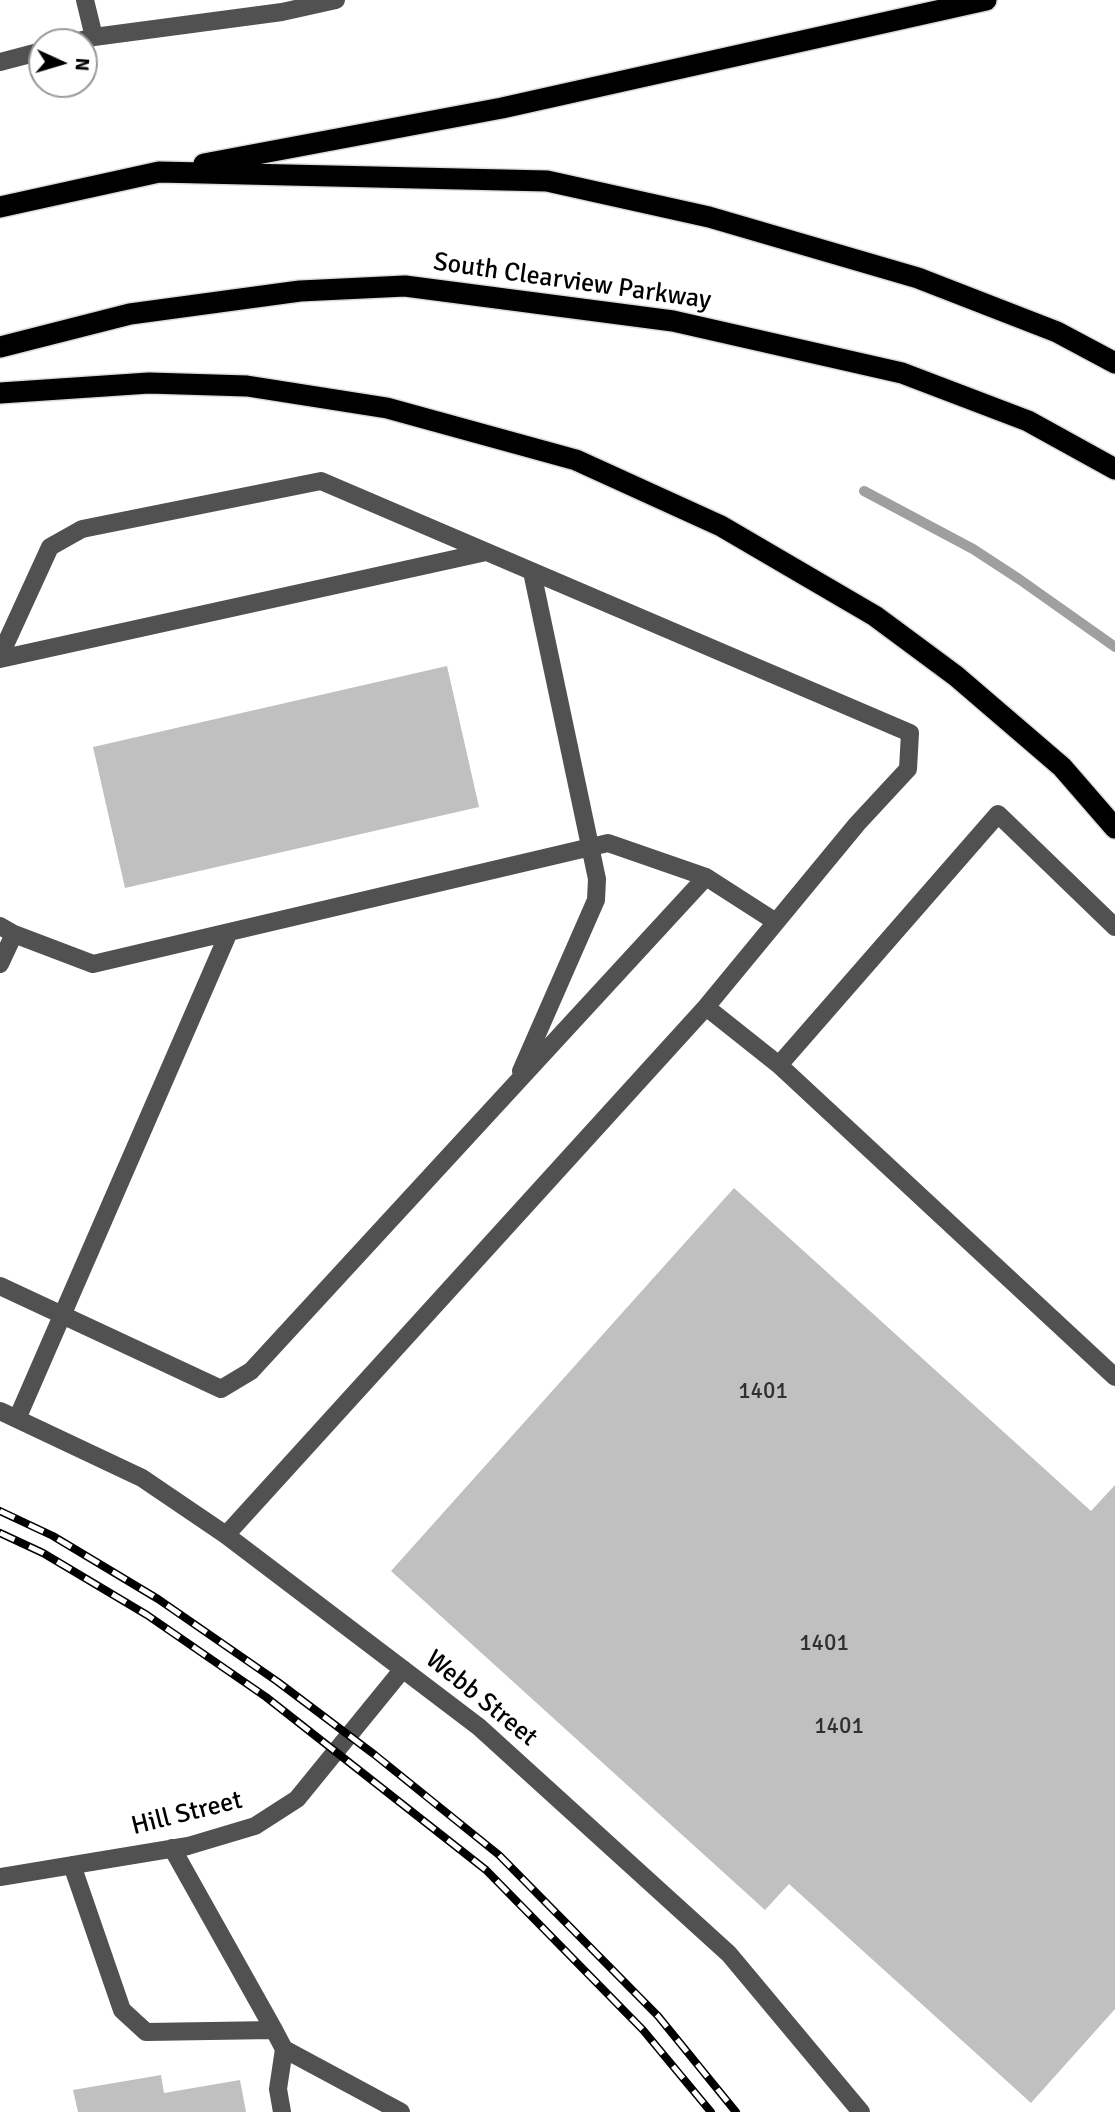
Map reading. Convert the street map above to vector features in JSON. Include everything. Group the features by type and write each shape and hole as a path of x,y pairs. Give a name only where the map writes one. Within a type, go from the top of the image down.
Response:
{"highway":[{"path":"0,207 159,172 502,108 986,0"},
{"path":"159,172 547,181 709,216 918,278 1057,332 1115,363"},
{"name":"South Clearview Parkway","path":"0,347 130,314 300,290 405,286 673,321 902,373 1028,421 1115,469"},
{"path":"0,393 149,383 247,386 387,408 576,460 721,526 875,616 956,676 1062,767 1115,828"}],"street":[{"path":"85,0 92,28"},
{"path":"98,36 282,12 336,0"},
{"path":"0,62 28,55"},
{"path":"0,658 50,547 82,529 321,481 911,733 908,769 857,824 706,1007 226,1535"},
{"path":"0,658 486,552"},
{"path":"515,1084 596,901 597,879 533,572"},
{"path":"779,1065 998,814 1115,927"},
{"path":"0,964 7,930 93,964 608,843 706,877 776,922"},
{"path":"0,1286 221,1389 251,1371 706,877"},
{"path":"17,1419 229,932"},
{"path":"706,1007 779,1065 1115,1377"},
{"name":"Webb Street","path":"0,1411 142,1478 226,1535 478,1727 729,1954 861,2112"},
{"name":"Hill Street","path":"0,1877 172,1848 255,1826 297,1799 403,1669"},
{"path":"172,1848 284,2049 401,2112"},
{"path":"72,1865 122,2010 146,2032 274,2030"},
{"path":"282,2112 278,2089 284,2049"}],"building":[{"path":"447,666 479,807 125,888 93,747"},
{"path":"734,1188 1091,1511 1115,1485 1115,2009 1031,2103 789,1884 765,1910 391,1571"},
{"path":"161,2075 164,2093 240,2080 246,2112 78,2112 73,2090"}],"waterway":[{"path":"864,491 973,549 1115,647"}],"railway":[{"path":"0,1511 53,1536 158,1599 278,1682 375,1755 499,1855 658,2016 736,2112"},
{"path":"0,1533 43,1553 147,1615 266,1697 486,1870 643,2030 711,2112"}]}
